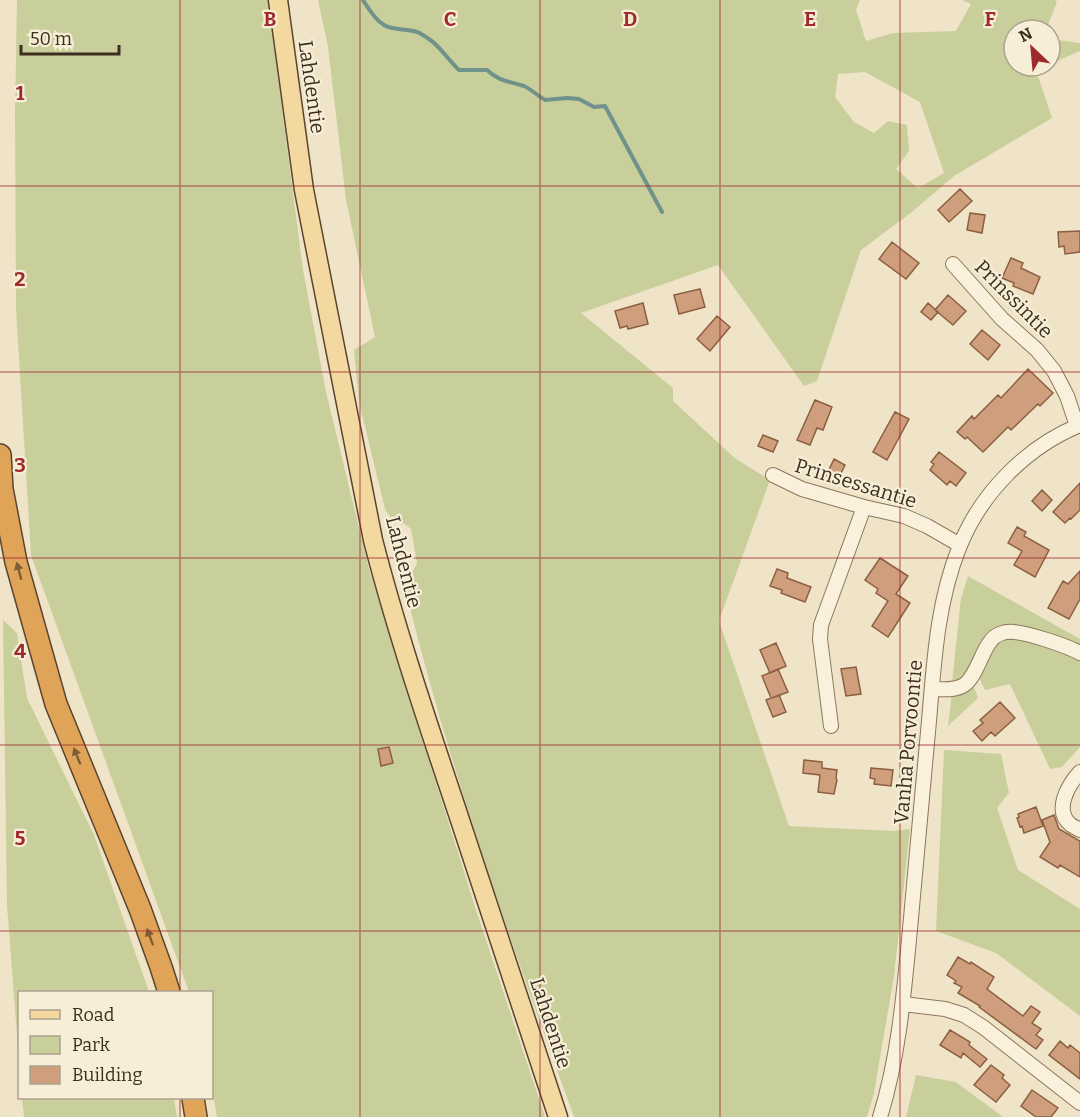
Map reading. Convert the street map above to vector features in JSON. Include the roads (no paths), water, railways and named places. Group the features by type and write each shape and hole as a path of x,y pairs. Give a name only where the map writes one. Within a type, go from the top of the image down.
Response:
{"highway":[{"path":"0,455 3,489 16,562 56,704 140,909 168,991"},
{"path":"193,1099 196,1117"}],"main road":[{"name":"Lahdentie","path":"278,0 304,190 379,562 390,606 558,1117"}],"street":[{"name":"Prinssintie","path":"952,264 1002,319 1037,350 1054,371 1079,425"},
{"name":"Vanha Porvoontie","path":"880,1117 888,1090 903,1004 940,611 950,573 960,545 975,516 994,489 1012,469 1034,451 1079,425"},
{"name":"Prinsessantie","path":"772,475 802,489 904,516 960,545"},
{"path":"831,726 820,639 821,625 864,507"},
{"path":"932,689 946,689 965,684 989,642 994,637 1007,632 1028,635 1080,653"},
{"path":"1080,772 1063,800 1065,817 1071,825 1080,830"},
{"path":"903,1004 945,1009 964,1015 983,1027 1080,1103"}],"waterway":[{"path":"363,0 381,23 388,27 422,34 433,42 459,70 487,70 500,79 527,87 545,100 579,99 594,107 605,106 662,212"}]}
